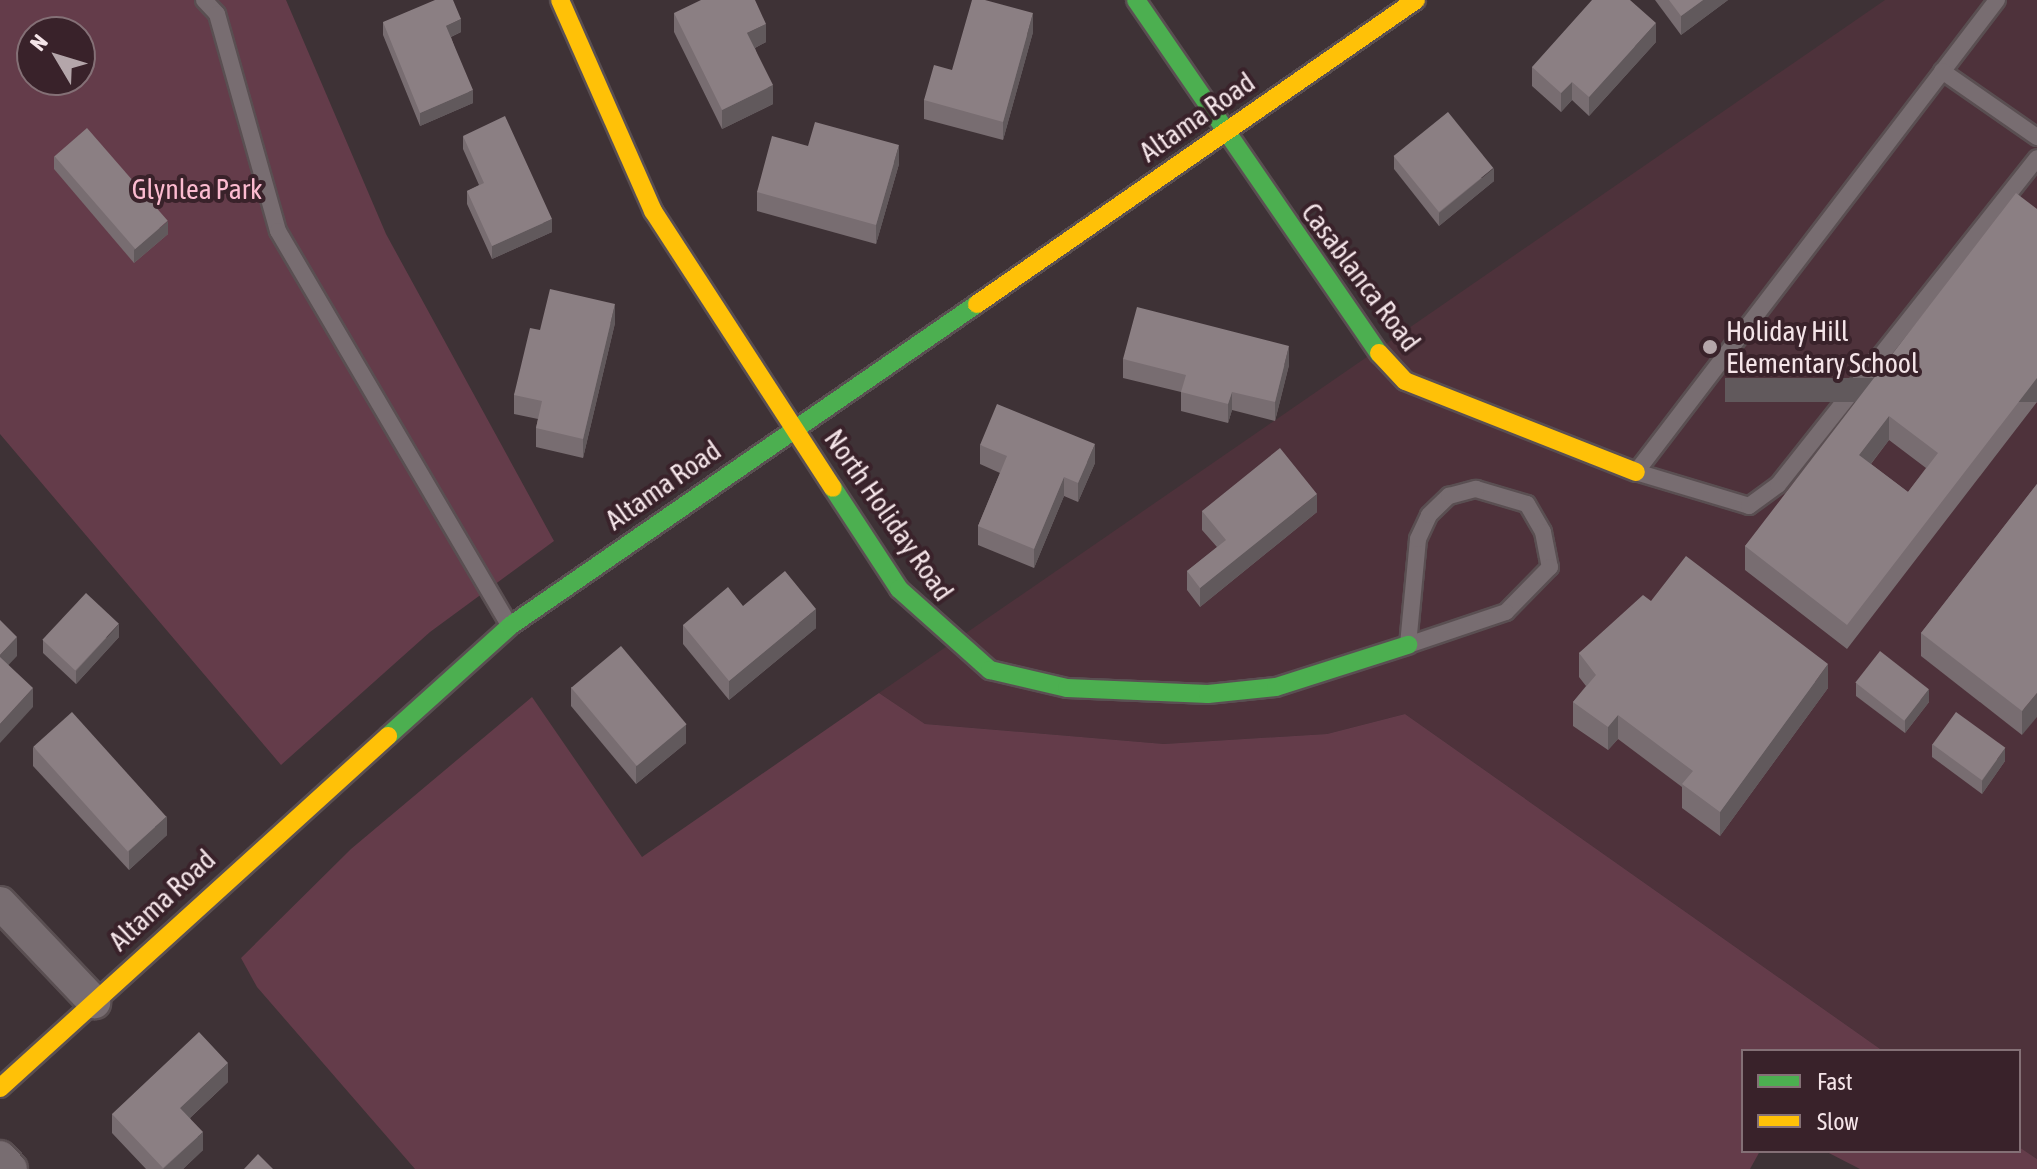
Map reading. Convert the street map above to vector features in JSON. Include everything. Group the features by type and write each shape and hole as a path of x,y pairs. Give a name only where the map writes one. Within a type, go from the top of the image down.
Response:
{"street":[{"name":"North Holiday Road","path":"560,0 653,211 899,589 990,670 1067,688 1208,694 1276,687 1408,645"},
{"name":"Casablanca Road","path":"1136,0 1223,134 1364,338 1405,381 1636,472"},
{"name":"Altama Road","path":"0,1088 510,626 1416,0"},
{"path":"0,903 94,1002"},
{"path":"0,1157 11,1169"}],"lane":[{"path":"204,0 217,14 278,231 510,626"},
{"path":"1997,0 1636,472 1749,506 1778,485 2037,158"},
{"path":"1942,71 2037,137"},
{"path":"1476,489 1527,504 1543,532 1550,567 1539,587 1506,612 1408,645 1418,539 1429,515 1449,496 1476,489"}],"shaded area":[{"name":"Holiday Hill Elementary School","path":"1885,0 2037,0 2037,1159 2021,1148 2021,1049 1880,1049 1405,714 1327,734 1164,744 925,724 879,693"}],"green space":[{"name":"Glynlea Park","path":"0,0 286,0 386,234 554,541 430,632 281,765 0,434"},
{"path":"879,693 925,724 1164,744 1327,734 1405,714 1880,1049 1741,1049 1741,1153 1759,1153 1750,1169 415,1169 257,987 241,958 351,849 532,697 642,857"},
{"path":"2021,1148 2037,1159 2037,1169 1860,1169 1829,1153 2021,1153"}],"building":[{"path":"435,0 453,0 461,19 446,26 473,90 420,113 383,22"},
{"path":"701,0 755,0 766,24 747,33 773,85 722,110 674,13"},
{"path":"972,0 985,0 1033,13 1003,122 924,100 934,65 952,70"},
{"path":"1592,0 1630,0 1656,23 1589,97 1572,82 1561,93 1532,67"},
{"path":"1669,0 1703,0 1681,16"},
{"path":"1448,112 1493,168 1439,212 1394,156"},
{"path":"505,116 552,219 492,246 467,191 484,183 463,136"},
{"path":"815,122 899,145 876,225 757,192 772,136 808,146"},
{"path":"87,128 168,221 135,249 55,156"},
{"path":"2016,193 2037,209 2037,378 1847,625 1745,546","holes":["1889,416 1938,453 1908,492 1859,455"]},
{"path":"550,289 615,304 583,439 536,428 542,401 514,395 530,328 540,330"},
{"path":"1137,307 1289,346 1275,402 1232,392 1228,404 1181,392 1186,375 1123,359"},
{"path":"997,404 1095,444 1078,483 1064,477 1034,549 978,526 1007,456 980,445"},
{"path":"1280,448 1317,494 1200,588 1187,571 1226,540 1202,511"},
{"path":"2037,484 2037,693 2022,711 1921,633"},
{"path":"1686,556 1828,664 1720,812 1682,784 1693,771 1618,715 1608,727 1573,702 1596,675 1579,653 1643,595 1651,601"},
{"path":"785,571 816,609 729,681 683,625 728,587 743,606"},
{"path":"86,593 119,624 75,670 42,640"},
{"path":"0,620 17,637 0,655"},
{"path":"621,646 687,724 637,766 571,688"},
{"path":"1880,651 1929,689 1904,721 1855,683"},
{"path":"0,657 33,688 0,724"},
{"path":"72,712 166,817 128,852 33,747"},
{"path":"1956,712 2005,748 1982,780 1932,744"},
{"path":"199,1032 228,1063 180,1108 203,1132 163,1168 112,1114"},
{"path":"258,1154 273,1169 244,1169"}],"traffic: fast":[{"path":"1136,0 1379,353"},
{"path":"388,736 510,626 977,304"},
{"path":"833,488 899,589 990,670 1067,688 1208,694 1276,687 1408,645"}],"traffic: slow":[{"path":"560,0 653,211 833,488"},
{"path":"977,304 1416,0"},
{"path":"1379,353 1405,381 1636,472"},
{"path":"0,1088 388,736"}],"place":[{"name":"Holiday Hill Elementary School","path":"1710,347"}]}
